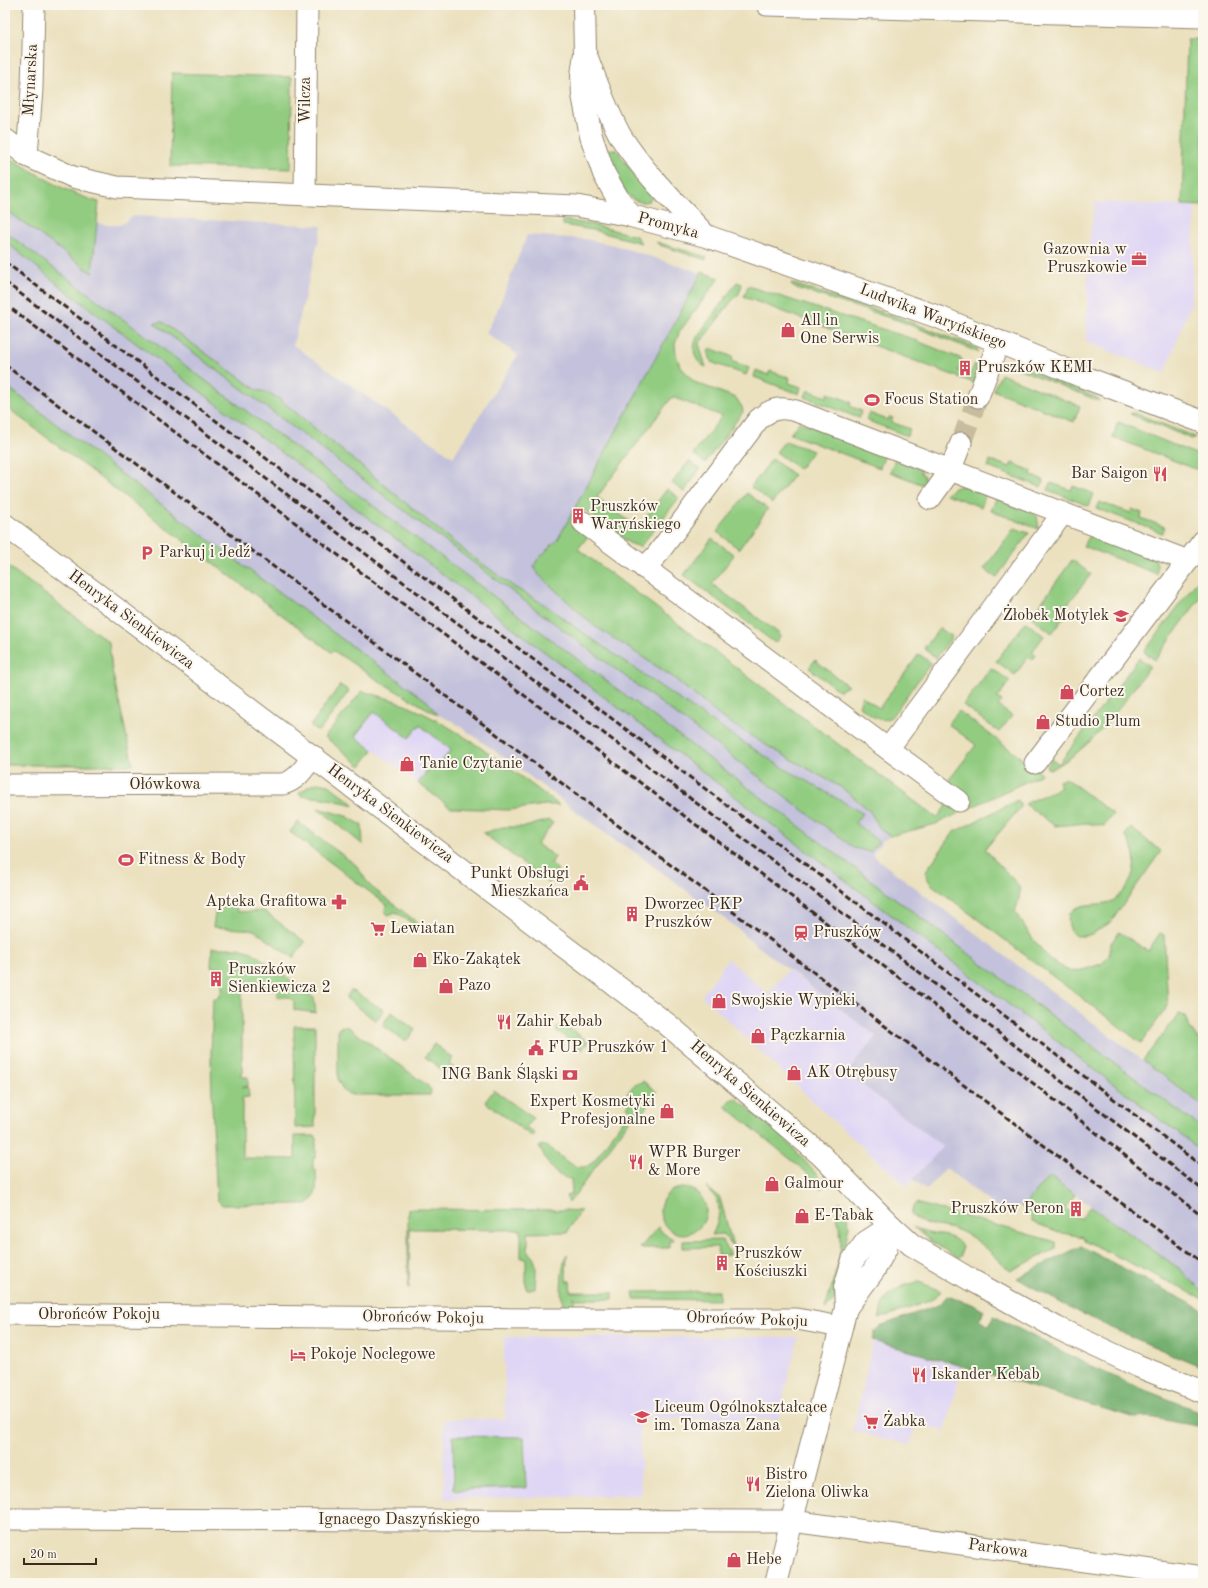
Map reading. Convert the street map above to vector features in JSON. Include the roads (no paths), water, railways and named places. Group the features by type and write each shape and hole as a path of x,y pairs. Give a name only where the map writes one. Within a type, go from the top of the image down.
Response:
{"street":[{"name":"Młynarska","path":"28,156 32,89 34,5"},
{"name":"Wilcza","path":"305,195 307,5"},
{"name":"Promyka","path":"584,5 585,53 582,75 583,95 591,136 604,174 617,197 631,216 706,236"},
{"path":"767,5 1203,18"},
{"name":"Promyka","path":"585,53 605,104 621,137 641,164 706,236"},
{"path":"5,139 28,156 73,176 117,186 577,206 631,216"},
{"name":"Ludwika Waryńskiego","path":"706,236 941,318 1091,380 1203,422"},
{"path":"978,397 999,341"},
{"path":"644,568 656,556 758,420 770,410 784,408 796,411 1188,561"},
{"path":"930,499 950,471 962,443"},
{"path":"888,749 1063,513"},
{"path":"583,522 959,801"},
{"name":"Henryka Sienkiewicza","path":"5,525 673,1028 820,1154 891,1226 912,1245 1057,1328 1138,1366 1203,1392"},
{"path":"1035,764 1203,541"},
{"name":"Ołówkowa","path":"5,785 283,784 297,778 313,756"},
{"path":"776,1583 844,1318 845,1287 853,1260 866,1242 891,1226"},
{"name":"Obrońców Pokoju","path":"5,1314 543,1319 844,1318"},
{"name":"Ignacego Daszyńskiego","path":"5,1519 792,1521"},
{"name":"Parkowa","path":"792,1521 1203,1577"}],"tunnel":[{"path":"961,443 978,397"}],"railway":[{"path":"5,262 853,900 1203,1167"},
{"path":"5,282 841,912 1203,1190"},
{"path":"5,304 902,980 1203,1217"},
{"path":"5,365 1090,1180 1203,1263"}],"place":[{"name":"Gazownia w Pruszkowie","path":"1139,259"},
{"name":"All in One Serwis","path":"788,330"},
{"name":"Pruszków KEMI","path":"965,368"},
{"name":"Focus Station","path":"872,400"},
{"name":"Bar Saigon","path":"1160,474"},
{"name":"Pruszków Waryńskiego","path":"578,516"},
{"name":"Parkuj i Jedź","path":"147,553"},
{"name":"Żłobek Motylek","path":"1121,616"},
{"name":"Cortez","path":"1067,692"},
{"name":"Studio Plum","path":"1043,722"},
{"name":"Tanie Czytanie","path":"407,764"},
{"name":"Fitness & Body","path":"126,860"},
{"name":"Punkt Obsługi Mieszkańca","path":"581,883"},
{"name":"Apteka Grafitowa","path":"339,902"},
{"name":"Dworzec PKP Pruszków","path":"632,914"},
{"name":"Lewiatan","path":"378,929"},
{"name":"Pruszków","path":"801,933"},
{"name":"Eko-Zakątek","path":"420,960"},
{"name":"Pruszków Sienkiewicza 2","path":"216,979"},
{"name":"Pazo","path":"446,986"},
{"name":"Swojskie Wypieki","path":"719,1001"},
{"name":"Zahir Kebab","path":"504,1022"},
{"name":"Pączkarnia","path":"758,1036"},
{"name":"FUP Pruszków 1","path":"536,1048"},
{"name":"AK Otrębusy","path":"794,1073"},
{"name":"ING Bank Śląski","path":"570,1075"},
{"name":"Expert Kosmetyki Profesjonalne","path":"667,1111"},
{"name":"WPR Burger & More","path":"636,1162"},
{"name":"Galmour","path":"772,1184"},
{"name":"Pruszków Peron","path":"1076,1209"},
{"name":"E-Tabak","path":"802,1216"},
{"name":"Pruszków Kościuszki","path":"722,1263"},
{"name":"Pokoje Noclegowe","path":"298,1355"},
{"name":"Iskander Kebab","path":"919,1375"},
{"name":"Liceum Ogólnokształcące im. Tomasza Zana","path":"642,1417"},
{"name":"Żabka","path":"871,1422"},
{"name":"Bistro Zielona Oliwka","path":"753,1484"},
{"name":"Hebe","path":"734,1560"}]}
